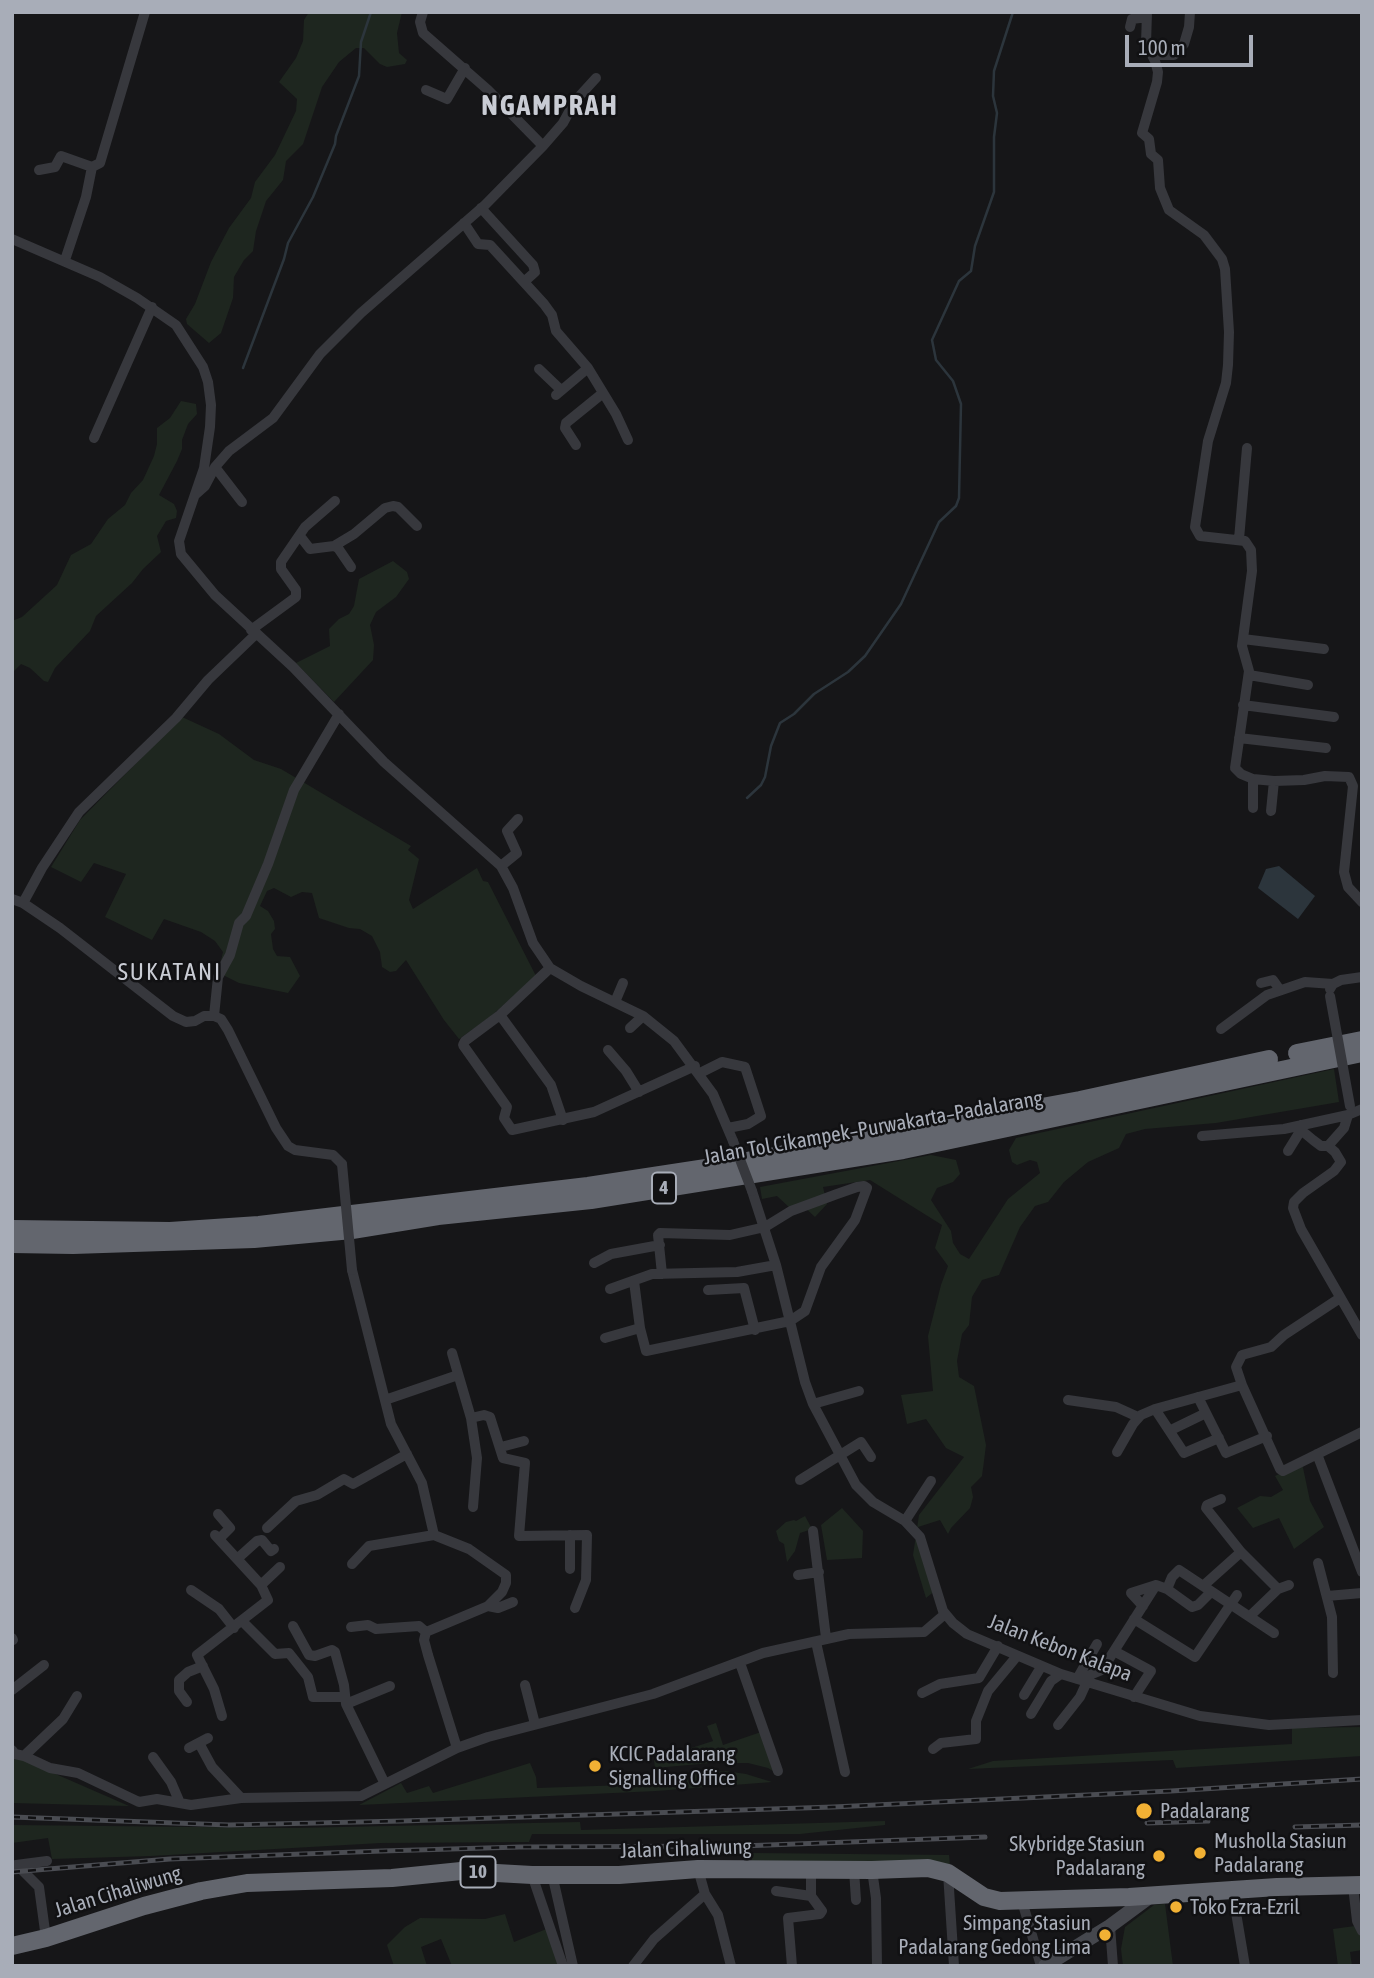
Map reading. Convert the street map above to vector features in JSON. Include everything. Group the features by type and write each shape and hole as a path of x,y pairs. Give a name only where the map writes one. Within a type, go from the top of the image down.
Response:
{"highway":[{"name":"Jalan Tol Cikampek–Purwakarta–Padalarang","path":"12,1229 170,1231 259,1225 588,1186 719,1166 1080,1100 1362,1040"},
{"name":"Jalan Tol Cikampek–Purwakarta–Padalarang","path":"12,1244 85,1245 254,1239 352,1230 438,1216 591,1200 903,1150 1362,1053"},
{"name":"Jalan Cihaliwung","path":"12,1946 46,1938 144,1906 201,1891 247,1883 392,1878 461,1871 532,1875 619,1875 698,1870 928,1868 947,1873 984,1896 1000,1901 1357,1885"}],"street":[{"path":"39,170 55,167 61,156 92,167 100,163 145,12"},
{"path":"423,12 420,22 424,33 465,68 543,146"},
{"path":"1153,55 1174,55 1184,44 1190,12"},
{"path":"1130,27 1132,19 1147,14 1146,44 1157,66 1157,82 1142,132 1143,136 1149,139 1151,153 1157,160 1160,188 1169,210 1204,235 1222,259 1225,269 1229,332 1226,383 1208,441 1195,527 1200,536 1239,539 1245,541 1251,550 1252,571 1243,639 1243,651 1250,668 1235,768 1253,779 1274,781 1346,775 1352,780 1344,872 1348,887 1362,902"},
{"path":"426,90 447,99 465,68"},
{"path":"195,495 205,486 215,467 229,451 274,418 320,354 361,313 481,208 543,146 563,123 575,101 596,78"},
{"path":"65,260 86,197 92,167"},
{"path":"481,208 533,265 535,272 525,281"},
{"path":"464,223 478,244 490,246 525,281 552,315 559,336 588,368 616,414 628,440"},
{"path":"12,239 100,277 152,307 176,325 203,367 211,405 204,468 179,541 181,554 215,595 293,667 417,793 501,866 513,888 538,954 550,968 643,1016 674,1041 697,1070 713,1094 728,1128 765,1227 813,1404 860,1491 905,1521 920,1537 945,1614 924,1632 849,1634 763,1653 653,1694 488,1737 457,1748 360,1796 241,1798 191,1805 157,1799 139,1802 78,1773 50,1768 15,1754 12,1750"},
{"path":"94,438 152,307"},
{"path":"539,369 559,392 588,368"},
{"path":"576,445 565,426 603,393"},
{"path":"1239,539 1247,448"},
{"path":"215,467 242,502"},
{"path":"23,903 42,868 79,813 176,719 208,680 254,632 296,597 296,590 281,569 281,562 305,527 335,501"},
{"path":"300,536 310,549 334,546 354,534 385,508 393,506 398,507 417,526"},
{"path":"334,546 351,567"},
{"path":"1243,639 1324,649"},
{"path":"1249,674 1308,685"},
{"path":"1243,705 1334,717"},
{"path":"214,1016 218,977 230,955 239,923 246,916 268,864 294,790 339,714"},
{"path":"1238,738 1326,748"},
{"path":"1253,779 1253,808"},
{"path":"1271,811 1274,781"},
{"path":"501,866 517,853 507,831 518,819"},
{"path":"12,899 23,903 69,935 173,1016 186,1021 195,1021 204,1016 221,1019 276,1128 288,1146 295,1150 333,1155 342,1164 352,1270 391,1424 422,1483 435,1535"},
{"path":"550,968 463,1045 507,1107 504,1118 510,1129 514,1131 594,1112 639,1092 722,1062 745,1067 761,1116 748,1124 728,1128"},
{"path":"1221,1029 1267,995 1280,990 1305,982 1333,984 1351,977 1362,977"},
{"path":"1261,983 1273,981 1280,990"},
{"path":"615,1002 624,983"},
{"path":"1328,1146 1344,1128 1353,1111 1330,996 1333,984"},
{"path":"500,1015 551,1084 563,1120"},
{"path":"630,1028 643,1016"},
{"path":"608,1050 639,1092"},
{"path":"1202,1136 1301,1128 1353,1111"},
{"path":"1301,1128 1321,1146 1328,1146 1341,1163 1292,1205 1301,1229 1362,1335"},
{"path":"1288,1151 1301,1128"},
{"path":"634,1281 644,1349 649,1352 790,1321 805,1311 821,1267 855,1220 867,1188 857,1187 791,1211 765,1227 730,1235 661,1233 658,1235 662,1274"},
{"path":"594,1263 611,1254 660,1245"},
{"path":"610,1289 652,1274 737,1272 776,1265"},
{"path":"708,1290 744,1288 755,1330"},
{"path":"1340,1298 1284,1335 1272,1347 1242,1355 1236,1367 1283,1471 1362,1433"},
{"path":"605,1338 640,1328"},
{"path":"452,1353 471,1418 477,1458 473,1507"},
{"path":"385,1400 458,1375"},
{"path":"1117,1452 1138,1417 1155,1409 1242,1385"},
{"path":"813,1404 859,1391"},
{"path":"1198,1397 1226,1453 1267,1436"},
{"path":"1068,1400 1116,1407 1138,1417"},
{"path":"1155,1409 1184,1453 1219,1438"},
{"path":"1171,1430 1206,1413"},
{"path":"471,1418 484,1415 490,1417 505,1460 525,1463 519,1536 585,1534 588,1538 586,1580 575,1608"},
{"path":"501,1447 524,1441"},
{"path":"800,1480 862,1442 871,1457"},
{"path":"267,1528 296,1501 317,1495 344,1479 353,1484 407,1454"},
{"path":"1317,1454 1359,1554 1362,1572"},
{"path":"905,1521 931,1481"},
{"path":"1221,1499 1206,1508 1241,1552 1278,1590"},
{"path":"218,1514 230,1528 217,1537 261,1585 267,1601 197,1655 214,1689 222,1716"},
{"path":"813,1531 819,1572 821,1640 845,1772"},
{"path":"1350,1537 1362,1532"},
{"path":"352,1564 363,1549 369,1546 435,1535 469,1549 506,1575 502,1592 488,1606 425,1632"},
{"path":"570,1535 570,1569"},
{"path":"237,1559 260,1540 271,1551 274,1549"},
{"path":"1143,1606 1131,1593 1156,1585 1167,1588 1192,1607 1198,1605 1207,1589 1241,1552"},
{"path":"1318,1563 1332,1617 1333,1674"},
{"path":"261,1585 280,1567"},
{"path":"1167,1588 1179,1570 1207,1589 1233,1600 1274,1633"},
{"path":"797,1575 819,1572"},
{"path":"1082,1681 1101,1671 1156,1585"},
{"path":"1250,1616 1278,1590 1289,1585"},
{"path":"191,1590 277,1655 289,1653 308,1677 313,1697 346,1700 390,1686"},
{"path":"1326,1597 1362,1592"},
{"path":"1134,1619 1195,1657 1233,1600"},
{"path":"488,1606 498,1608 513,1602"},
{"name":"Jalan Kebon Kalapa","path":"945,1614 967,1634 1041,1667 1200,1716 1250,1724 1278,1725 1362,1720"},
{"path":"351,1627 368,1625 378,1629 419,1626 425,1632"},
{"path":"293,1626 309,1655 316,1656 328,1650 335,1652 346,1700 385,1784"},
{"path":"425,1632 428,1655 457,1748"},
{"path":"1058,1725 1080,1697 1082,1681 1097,1644"},
{"path":"922,1693 940,1684 979,1678 998,1646"},
{"path":"1114,1651 1151,1671 1134,1697"},
{"path":"933,1749 941,1743 976,1738 976,1721 988,1692 1017,1656"},
{"path":"740,1662 778,1771"},
{"path":"12,1690 44,1665"},
{"path":"187,1702 179,1691 178,1680 188,1672 204,1666"},
{"path":"1024,1695 1041,1667"},
{"path":"1031,1714 1051,1681 1061,1674"},
{"path":"525,1685 535,1724"},
{"path":"24,1756 64,1719 76,1696"},
{"path":"188,1748 204,1741 212,1767 241,1798"},
{"path":"153,1757 171,1782 180,1803"},
{"path":"15,1865 47,1861"},
{"path":"15,1865 39,1887 46,1938"},
{"path":"792,1966 788,1918 821,1914 822,1911 811,1896 811,1868"},
{"path":"698,1870 705,1894 718,1915 731,1966"},
{"path":"856,1900 863,1870"},
{"path":"863,1870 876,1898 875,1966"},
{"path":"947,1873 954,1966"},
{"path":"552,1874 573,1966"},
{"path":"532,1875 563,1966"},
{"path":"1357,1885 1357,1921 1362,1931"},
{"path":"1232,1889 1245,1966"},
{"path":"776,1891 811,1896"},
{"path":"633,1966 662,1932 705,1894"},
{"path":"1022,1901 1046,1965 1110,1926 1152,1895"},
{"path":"1110,1926 1113,1966"}],"shaded area":[{"path":"309,12 402,12 397,33 399,53 407,60 405,64 387,67 380,64 364,48 356,48 339,62 322,87 303,144 286,161 283,180 266,201 256,231 253,251 234,277 233,298 221,333 209,343 187,324 186,319 195,304 211,262 229,228 251,198 255,182 275,155 296,111 297,99 279,82 296,58 303,41 304,20"},
{"path":"181,401 196,404 197,414 188,424 182,440 182,449 159,495 174,504 177,511 176,518 166,521 157,536 161,552 96,616 90,631 55,668 48,682 21,664 12,673 12,621 22,617 57,585 71,555 91,544 108,519 125,505 131,493 143,480 154,456 157,428 170,418"},
{"path":"393,561 407,572 409,579 396,597 376,612 370,625 374,645 373,660 334,702 296,663 330,646 329,629 349,614 354,606 359,579"},
{"path":"182,717 219,734 254,760 281,769 411,846 408,850 419,859 409,900 413,909 477,868 483,881 488,882 536,976 490,1017 459,1039 406,960 396,971 390,972 382,967 380,952 372,936 360,929 319,918 312,893 302,892 291,897 274,888 267,891 260,906 268,911 274,921 275,929 271,934 277,956 290,957 300,976 288,993 239,983 225,976 219,969 223,952 215,941 201,932 164,919 152,940 105,917 126,874 94,863 81,882 51,867 80,820"},
{"path":"1279,866 1315,896 1298,919 1258,888 1266,869"},
{"path":"1334,1069 1339,1102 1216,1123 1145,1129 1126,1134 1119,1148 1088,1162 1064,1182 1048,1202 1035,1206 1020,1227 999,1275 982,1280 972,1297 969,1325 962,1334 957,1361 959,1377 974,1386 986,1445 982,1476 971,1487 973,1497 970,1508 948,1534 940,1520 918,1527 936,1590 926,1598 913,1555 919,1515 964,1457 946,1448 926,1419 907,1424 901,1395 933,1391 928,1336 948,1266 935,1248 942,1225 870,1180 823,1187 827,1204 815,1217 801,1204 791,1209 777,1196 762,1199 760,1187 931,1155 956,1160 960,1174 953,1182 937,1188 931,1200 951,1231 953,1243 960,1254 969,1259 1008,1199 1040,1173 1037,1162 1030,1160 1017,1165 1012,1162 1009,1150 1016,1138"},
{"path":"1302,1463 1310,1501 1324,1527 1294,1549 1279,1518 1253,1528 1237,1508 1260,1496 1271,1497 1283,1490 1275,1476"},
{"path":"842,1508 863,1531 862,1558 827,1560 821,1525"},
{"path":"805,1516 812,1529 800,1533 795,1551 787,1562 784,1544 779,1541 776,1531 786,1522"},
{"path":"716,1723 723,1745 761,1732 778,1774 768,1768 748,1763 655,1768 654,1760 713,1741 707,1726"},
{"path":"1362,1727 1362,1756 1176,1768 1173,1760 968,1769 993,1761 1292,1744 1292,1728"},
{"path":"12,1755 129,1806 12,1803"},
{"path":"530,1763 537,1788 655,1784 655,1777 725,1771 772,1782 656,1791 359,1805 401,1783 407,1793 429,1786 433,1793"},
{"path":"885,1821 885,1825 800,1834 532,1834 529,1842 381,1843 52,1859 48,1838 12,1843 12,1825 294,1828 580,1822 581,1830"},
{"path":"753,1853 949,1855 950,1866 751,1862"},
{"path":"1165,1904 1173,1966 1123,1966 1121,1949 1125,1927 1154,1905"},
{"path":"505,1914 514,1942 549,1928 559,1966 452,1966 441,1939 421,1947 427,1966 394,1966 387,1945 405,1927 420,1918 485,1919"},
{"path":"1362,1925 1362,1950 1350,1952 1352,1966 1338,1966 1333,1929"}],"waterway":[{"path":"243,368 288,243 313,197 335,144 359,76 361,42 371,12"},
{"path":"747,798 761,785 765,777 771,746 780,723 865,656 901,604 939,522 956,506 959,498 961,404 953,381 936,360 932,340 959,281 971,271 975,246 994,192 997,113 993,96 994,71 1013,12"}],"railway":[{"path":"12,1817 229,1825 402,1821 833,1807 1362,1779"},
{"path":"1147,1823 1208,1821"},
{"path":"1295,1827 1362,1825"},
{"path":"12,1872 170,1859 382,1851 741,1846 985,1837"}],"place":[{"name":"KCIC Padalarang Signalling Office","path":"595,1766"},
{"name":"Padalarang","path":"1144,1811"},
{"name":"Musholla Stasiun Padalarang","path":"1200,1853"},
{"name":"Skybridge Stasiun Padalarang","path":"1159,1856"},
{"name":"Toko Ezra-Ezril","path":"1176,1907"},
{"name":"Simpang Stasiun Padalarang Gedong Lima","path":"1105,1935"}],"district":[{"name":"NGAMPRAH","path":"550,106"},
{"name":"SUKATANI","path":"170,972"}]}
